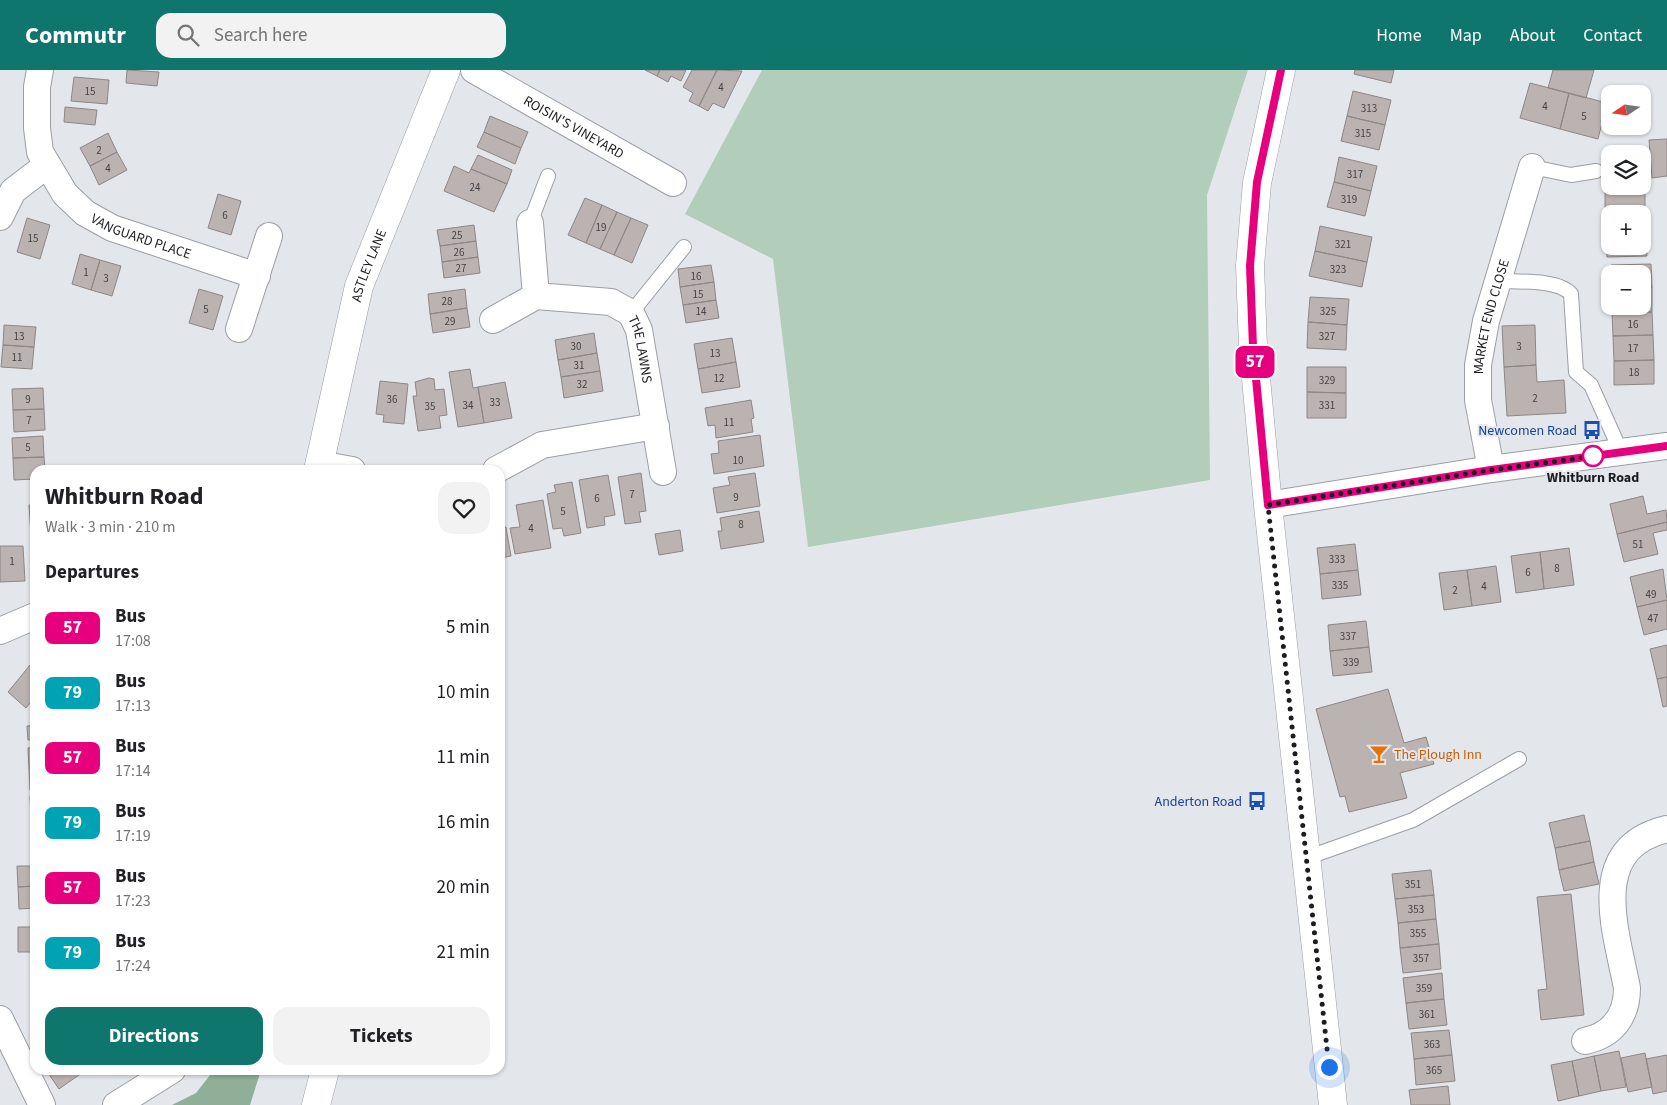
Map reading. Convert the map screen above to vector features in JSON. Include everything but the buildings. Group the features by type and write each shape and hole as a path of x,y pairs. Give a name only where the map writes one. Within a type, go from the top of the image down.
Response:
{"street":[{"name":"VANGUARD PLACE","path":"40,70 37,87 37,128 40,152 65,194 85,213 112,228 257,276"},
{"name":"ASTLEY LANE","path":"319,465 359,286 446,70"},
{"name":"ROISIN'S VINEYARD","path":"474,70 673,183"},
{"path":"1281,70 1257,182 1250,266 1253,347 1268,505 1334,1105"},
{"path":"0,217 13,191 47,165"},
{"name":"MARKET END CLOSE","path":"1491,470 1478,400 1478,365 1486,321 1532,167"},
{"path":"493,320 536,296 530,223"},
{"path":"238,330 269,236"},
{"name":"THE LAWNS","path":"536,296 610,302 632,313 639,330 663,472"},
{"path":"505,465 542,445 656,426"},
{"path":"1268,505 1491,470 1667,446"},
{"path":"0,631 30,618"},
{"path":"1585,1040 1608,1032 1624,1012 1627,1000 1627,988 1612,908 1611,893 1614,877 1620,863 1640,840 1654,832 1667,828"},
{"path":"0,1019 42,1105"},
{"path":"116,1105 164,1075"},
{"path":"316,1105 324,1075"}],"lane":[{"path":"32,70 40,70"},
{"path":"1532,167 1571,175 1596,170"},
{"path":"530,223 548,176"},
{"path":"632,313 684,247"},
{"path":"1498,281 1555,284 1571,294 1576,372 1591,385 1621,452"},
{"path":"1306,858 1414,820 1519,759"}],"green space":[{"path":"762,70 1248,70 1207,195 1210,480 808,547 773,259 685,214"},
{"path":"210,1075 259,1075 250,1105 172,1105 196,1093"}],"bus line":[{"name":"57","path":"1281,70 1257,182 1250,266 1253,347 1268,505 1491,470 1667,446"}],"place":[{"name":"Newcomen Road","path":"1592,430"},
{"name":"Whitburn Road","path":"1593,456"},
{"name":"The Plough Inn","path":"1379,754"},
{"name":"Anderton Road","path":"1257,801"}],"route":[{"path":"1329,1067 1268,505 1491,470 1602,455 1593,456"}]}
